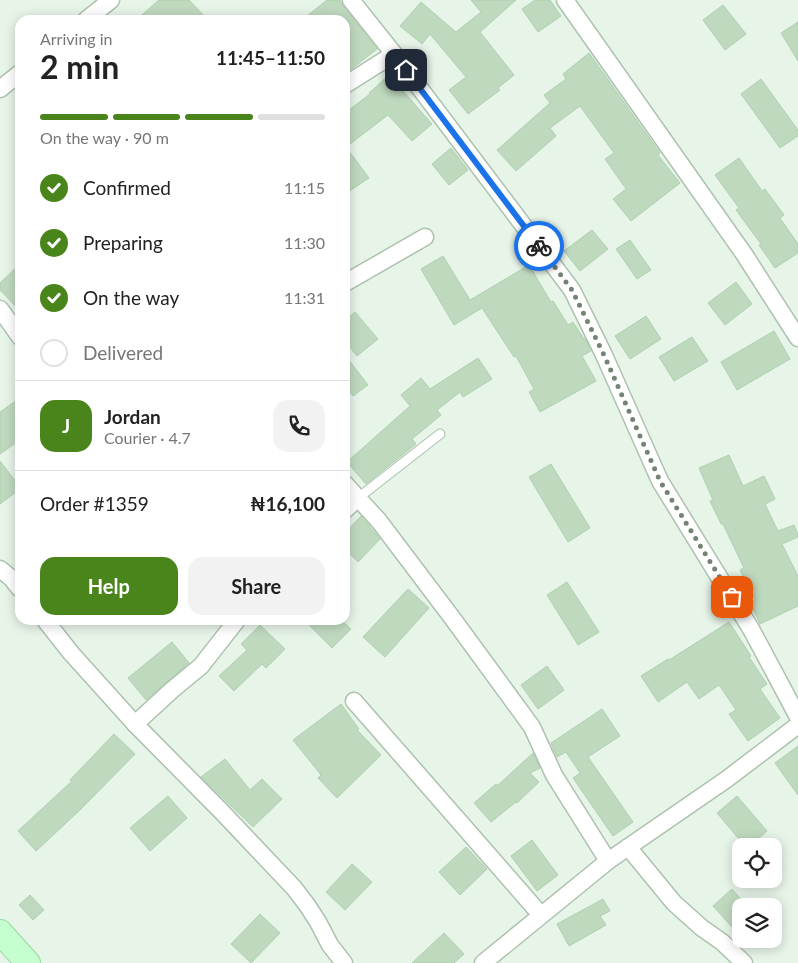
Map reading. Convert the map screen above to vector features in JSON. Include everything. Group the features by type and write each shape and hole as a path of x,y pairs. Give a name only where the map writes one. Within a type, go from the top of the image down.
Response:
{"main road":[{"path":"0,932 28,963"}],"street":[{"path":"92,15 111,0"},
{"path":"351,0 572,290 604,355 660,481 751,628 798,717"},
{"path":"565,0 744,254 798,338"},
{"path":"350,82 394,54"},
{"path":"0,89 15,77"},
{"path":"350,280 425,237"},
{"path":"0,309 15,330"},
{"path":"350,489 379,521 448,611 532,727 554,776 608,860"},
{"path":"350,505 358,498"},
{"path":"49,625 135,724 294,888 307,905 330,945 344,963"},
{"path":"135,724 201,666 234,625"},
{"path":"354,701 541,915"},
{"path":"490,961 541,915 608,860 727,779 798,725"},
{"path":"628,847 674,903 702,928 722,942 744,963"}],"lane":[{"path":"358,498 440,434"}],"building":[{"path":"159,0 189,0 203,15 142,15"},
{"path":"327,0 340,0 377,49 350,70 350,15 308,15"},
{"path":"471,0 516,0 480,32 514,75 498,88 500,90 468,114 449,90 466,77 430,34 422,44 400,26 421,2 456,32 481,12"},
{"path":"535,0 550,0 561,16 538,32 522,9"},
{"path":"723,5 746,34 725,50 703,20"},
{"path":"798,22 798,61 781,33"},
{"path":"589,53 660,153 658,155 680,183 631,221 613,199 626,189 605,159 614,153 580,106 550,128 556,136 516,171 497,150 550,103 544,95 566,79 563,74"},
{"path":"389,75 432,124 412,141 388,115 350,144 350,109"},
{"path":"761,79 798,130 798,136 780,148 741,94"},
{"path":"451,148 468,170 449,185 432,164"},
{"path":"350,152 369,178 350,191"},
{"path":"739,158 762,191 765,189 784,215 780,218 798,244 798,253 775,268 759,245 761,244 736,210 739,208 715,175"},
{"path":"592,230 608,249 580,271 564,251"},
{"path":"630,240 651,270 637,279 616,249"},
{"path":"443,256 470,300 529,265 551,302 553,301 568,325 573,322 585,339 591,351 582,356 596,381 540,412 529,392 534,389 516,356 514,357 482,308 454,325 421,269"},
{"path":"15,269 15,306 0,290 0,283"},
{"path":"736,282 752,304 725,325 708,303"},
{"path":"355,312 378,339 357,356 350,347 350,316"},
{"path":"646,316 661,339 630,359 615,336"},
{"path":"774,331 790,359 737,390 721,362"},
{"path":"692,337 708,361 674,381 659,357"},
{"path":"478,358 492,379 463,397 460,392 437,410 441,415 412,439 416,444 366,484 350,465 350,459 410,406 401,395 421,378 430,389"},
{"path":"350,362 368,385 353,396 350,392"},
{"path":"15,402 15,444 0,454 0,412"},
{"path":"729,455 743,486 764,476 775,499 765,504 778,531 794,525 798,535 798,537 782,544 798,576 798,606 760,624 750,602 755,600 740,570 744,568 710,501 713,500 699,468"},
{"path":"0,461 15,480 15,493 0,504"},
{"path":"551,464 590,528 568,542 529,477"},
{"path":"361,516 380,539 358,562 350,554 350,528"},
{"path":"567,582 599,632 578,645 547,595"},
{"path":"408,589 429,608 385,657 363,637"},
{"path":"729,622 767,684 760,689 780,718 748,741 729,714 736,710 719,685 699,699 687,682 658,702 641,676"},
{"path":"260,625 285,649 266,668 262,664 234,691 219,676 247,650 241,644"},
{"path":"309,625 347,625 351,629 332,648"},
{"path":"172,642 189,663 146,700 128,678"},
{"path":"547,666 564,690 538,709 521,685"},
{"path":"341,704 359,729 357,730 381,755 337,798 318,778 321,775 293,740"},
{"path":"602,709 620,736 588,757 633,822 613,836 573,778 580,773 566,752 557,757 551,743"},
{"path":"114,734 135,754 36,851 18,831 72,781 70,780"},
{"path":"798,746 798,795 775,763"},
{"path":"533,753 540,768 530,773 539,782 517,803 491,822 474,803 496,784 497,786"},
{"path":"225,759 250,790 262,779 282,799 253,827 201,777"},
{"path":"168,796 187,818 150,851 130,828"},
{"path":"737,796 767,831 759,838 738,838 717,813"},
{"path":"532,840 558,875 537,891 511,856"},
{"path":"466,847 487,869 460,895 439,872"},
{"path":"352,864 372,882 345,910 326,892"},
{"path":"732,889 740,898 732,898 732,927 713,906"},
{"path":"30,895 44,910 33,920 19,905"},
{"path":"603,899 610,911 600,916 606,925 569,946 557,924"},
{"path":"260,914 280,933 251,963 231,944"},
{"path":"444,933 464,954 454,963 412,963"}],"way so far":[{"path":"539,246 572,290 604,355 660,481 732,597"}],"route":[{"path":"406,70 539,246"}]}
